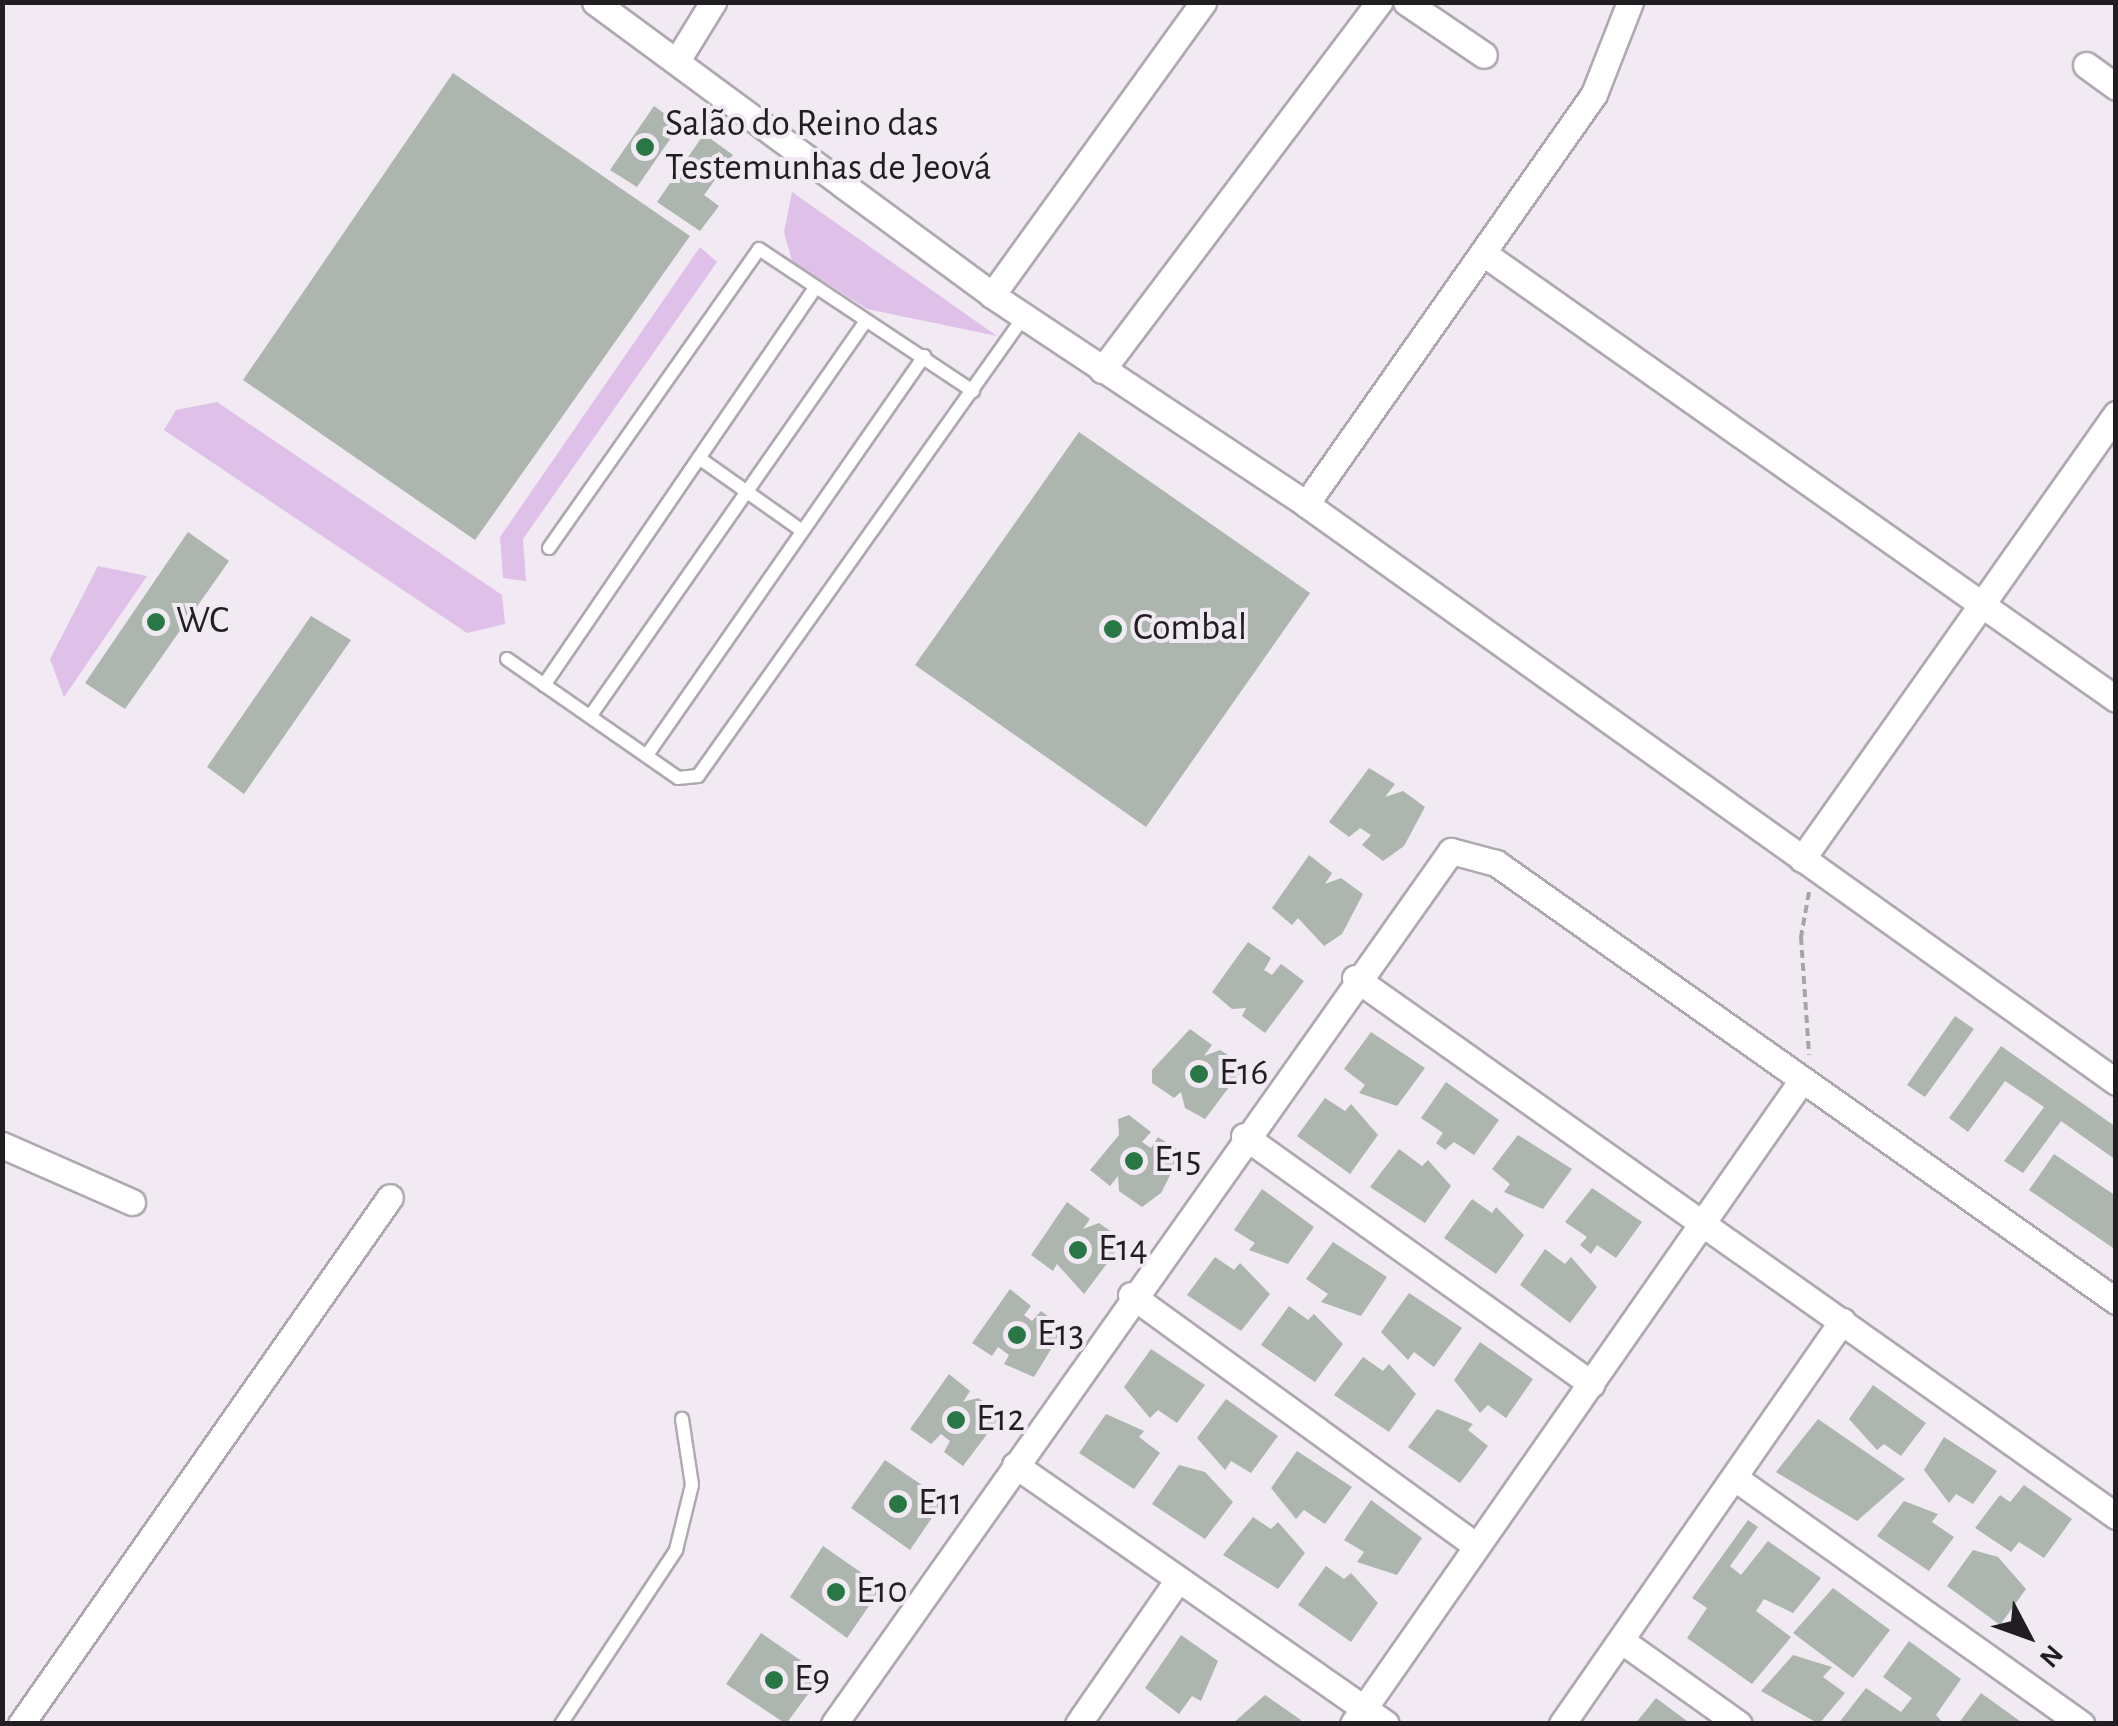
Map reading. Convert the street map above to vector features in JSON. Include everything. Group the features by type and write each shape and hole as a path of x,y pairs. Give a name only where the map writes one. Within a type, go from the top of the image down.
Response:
{"street":[{"path":"595,2 678,59 992,295 1306,504 2116,1082"},
{"path":"678,59 713,2"},
{"path":"992,295 1203,2"},
{"path":"1102,370 1379,2"},
{"path":"1406,2 1484,56"},
{"path":"1306,504 1594,94 1630,2"},
{"path":"2086,65 2116,87"},
{"path":"1483,253 2116,699"},
{"path":"1810,864 1981,606 2116,414"},
{"path":"834,1724 1436,862 1475,850 2116,1301"},
{"path":"1355,978 2116,1516"},
{"path":"1358,1716 1802,1080"},
{"path":"1244,1136 1592,1384"},
{"path":"2,1145 132,1202"},
{"path":"21,1724 390,1197"},
{"path":"1131,1295 1476,1546"},
{"path":"1562,1724 1842,1322"},
{"path":"1014,1465 1358,1716 1386,1724"},
{"path":"1735,1478 2082,1724"},
{"path":"1078,1724 1177,1581"},
{"path":"1622,1641 1739,1724"}],"lane":[{"path":"549,548 752,252 766,251 974,391"},
{"path":"544,685 816,286"},
{"path":"544,685 816,286"},
{"path":"507,659 678,778 698,776 1025,315"},
{"path":"590,715 866,321"},
{"path":"647,755 924,356"},
{"path":"699,458 801,530"},
{"path":"561,1724 676,1550 692,1485 682,1420"}],"path":[{"path":"1802,1080 1814,1022 1800,937 1810,864"}],"shaded area":[{"path":"792,192 997,336 867,309 792,261 784,232"},
{"path":"700,247 717,262 523,539 526,581 503,578 500,537"},
{"path":"217,402 502,595 505,624 467,633 164,430 176,410"},
{"path":"98,566 147,576 64,697 50,659"}],"building":[{"path":"453,73 690,236 475,540 243,380"},
{"name":"Salão do Reino das Testemunhas de Jeová","path":"654,106 680,125 637,187 610,170"},
{"path":"704,134 733,155 704,195 719,206 700,231 657,202"},
{"name":"Combal","path":"1079,432 1310,593 1146,827 915,665"},
{"name":"WC","path":"188,532 229,561 125,709 85,683"},
{"name":"WC","path":"311,616 351,640 244,794 207,767"},
{"path":"1369,768 1395,784 1385,797 1403,791 1425,807 1404,846 1383,861 1362,845 1371,835 1360,828 1349,837 1329,822"},
{"path":"1309,855 1332,873 1325,884 1341,878 1363,894 1342,934 1324,946 1298,918 1292,925 1272,908"},
{"path":"1248,942 1271,958 1264,970 1272,975 1281,964 1304,981 1265,1033 1242,1016 1246,1008 1232,1009 1212,992"},
{"path":"1955,1016 1974,1029 1925,1097 1907,1085"},
{"name":"E16","path":"1190,1029 1212,1045 1204,1056 1220,1050 1245,1066 1205,1119 1185,1108 1181,1092 1174,1098 1152,1083 1152,1070"},
{"path":"1371,1032 1425,1068 1397,1106 1359,1093 1365,1085 1344,1069"},
{"path":"2001,1046 2116,1127 2116,1160 2061,1121 2023,1173 2004,1161 2044,1107 2005,1081 1968,1132 1949,1118"},
{"path":"1446,1082 1499,1120 1474,1155 1454,1142 1445,1150 1436,1143 1443,1133 1421,1118"},
{"path":"1325,1098 1345,1111 1351,1104 1378,1135 1350,1174 1297,1136"},
{"name":"E15","path":"1129,1115 1151,1132 1142,1142 1151,1148 1158,1137 1182,1152 1161,1193 1142,1207 1119,1191 1118,1176 1110,1186 1090,1170 1119,1135 1118,1119"},
{"path":"1518,1135 1572,1169 1543,1209 1504,1192 1510,1184 1492,1169"},
{"path":"1399,1149 1422,1166 1428,1160 1451,1186 1425,1223 1370,1187"},
{"path":"2054,1154 2116,1196 2116,1250 2029,1190"},
{"path":"1592,1188 1642,1222 1616,1258 1597,1245 1591,1254 1580,1245 1587,1237 1565,1222"},
{"path":"1262,1189 1314,1227 1288,1264 1249,1250 1255,1243 1234,1230"},
{"path":"1472,1199 1492,1213 1496,1207 1524,1235 1496,1274 1444,1238"},
{"name":"E14","path":"1067,1202 1090,1219 1083,1229 1099,1223 1124,1241 1084,1294 1057,1264 1053,1271 1031,1255"},
{"path":"1333,1242 1387,1277 1361,1316 1321,1302 1328,1294 1306,1279"},
{"path":"1545,1249 1565,1264 1571,1257 1597,1287 1570,1323 1520,1285"},
{"path":"1215,1257 1234,1270 1240,1263 1270,1294 1241,1331 1187,1295"},
{"name":"E13","path":"1010,1289 1031,1306 1024,1315 1032,1321 1041,1311 1064,1328 1034,1377 1004,1364 1009,1355 998,1347 992,1356 972,1343"},
{"path":"1409,1293 1462,1328 1434,1367 1414,1352 1408,1360 1381,1332"},
{"path":"1289,1306 1308,1320 1314,1314 1343,1344 1315,1382 1261,1345"},
{"path":"1480,1342 1533,1379 1506,1418 1488,1405 1480,1413 1454,1380"},
{"path":"1151,1349 1205,1385 1177,1423 1158,1410 1150,1418 1124,1387"},
{"path":"1363,1357 1383,1371 1389,1364 1416,1394 1389,1432 1334,1395"},
{"name":"E12","path":"949,1374 970,1391 963,1402 978,1398 1003,1413 963,1466 944,1452 950,1441 941,1434 931,1444 910,1429"},
{"path":"1873,1385 1926,1423 1901,1456 1884,1444 1877,1450 1849,1419"},
{"path":"1226,1399 1278,1436 1251,1473 1231,1461 1225,1470 1197,1438"},
{"path":"1437,1409 1473,1424 1468,1430 1488,1446 1460,1483 1408,1447"},
{"path":"1106,1414 1144,1431 1139,1437 1160,1453 1134,1489 1079,1453"},
{"path":"1818,1419 1905,1479 1857,1521 1776,1472"},
{"path":"1944,1437 1997,1471 1973,1504 1956,1494 1949,1503 1924,1470"},
{"path":"1297,1451 1352,1487 1325,1524 1304,1510 1296,1519 1271,1488"},
{"name":"E11","path":"885,1460 944,1500 910,1550 851,1508"},
{"path":"1179,1465 1205,1472 1233,1502 1205,1539 1152,1504"},
{"path":"2024,1485 2072,1519 2044,1558 2019,1542 2011,1552 1975,1528 2000,1495 2010,1502"},
{"path":"1371,1500 1422,1538 1397,1575 1357,1562 1364,1552 1344,1540"},
{"path":"1904,1501 1938,1514 1932,1522 1954,1537 1929,1571 1877,1536"},
{"path":"1253,1517 1271,1529 1278,1522 1305,1553 1278,1589 1223,1555"},
{"path":"1748,1520 1758,1527 1730,1566 1741,1575 1768,1541 1821,1578 1793,1613 1764,1599 1756,1611 1791,1637 1752,1684 1687,1638 1707,1608 1692,1598"},
{"name":"E10","path":"823,1546 882,1587 847,1638 790,1597"},
{"path":"1973,1550 1998,1557 2026,1589 2000,1625 1947,1586"},
{"path":"1326,1566 1344,1579 1351,1573 1378,1603 1351,1642 1298,1605"},
{"path":"1833,1588 1890,1630 1853,1678 1793,1633"},
{"name":"E9","path":"761,1633 822,1675 786,1724 726,1684"},
{"path":"1181,1635 1218,1661 1201,1701 1192,1696 1179,1714 1145,1688"},
{"path":"1909,1641 1961,1679 1936,1715 1944,1724 1838,1724 1866,1688 1901,1712 1912,1698 1883,1677"},
{"path":"1793,1655 1832,1667 1823,1677 1845,1693 1819,1724 1761,1691"},
{"path":"1981,1693 2024,1724 1958,1724"},
{"path":"1265,1695 1301,1720 1299,1724 1232,1724"},
{"path":"1656,1698 1691,1724 1635,1724"}],"place":[{"name":"Salão do Reino das Testemunhas de Jeová","path":"645,147"},
{"name":"WC","path":"156,622"},
{"name":"Combal","path":"1113,629"},
{"name":"E16","path":"1199,1074"},
{"name":"E15","path":"1134,1161"},
{"name":"E14","path":"1078,1250"},
{"name":"E13","path":"1017,1335"},
{"name":"E12","path":"956,1420"},
{"name":"E11","path":"898,1504"},
{"name":"E10","path":"836,1592"},
{"name":"E9","path":"774,1680"}]}
